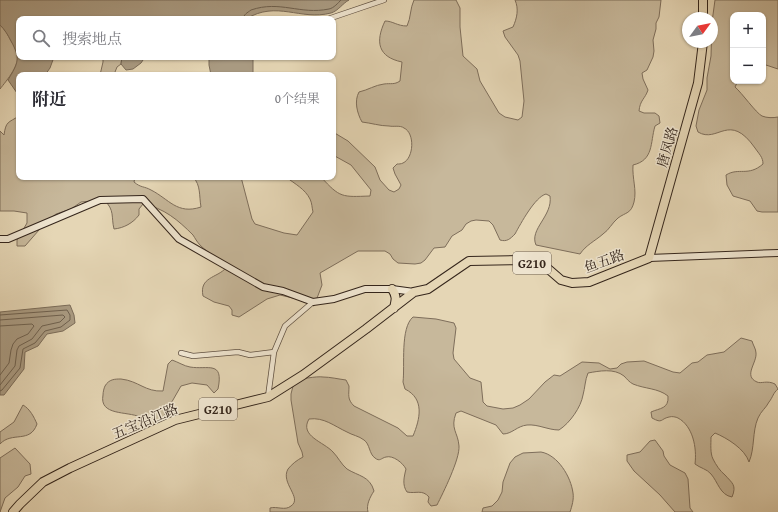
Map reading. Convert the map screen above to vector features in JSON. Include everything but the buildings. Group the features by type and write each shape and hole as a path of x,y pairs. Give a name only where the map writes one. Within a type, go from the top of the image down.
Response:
{"highway":[{"path":"703,0 703,12"},
{"name":"唐凤路","path":"649,258 698,83 701,48"},
{"name":"鱼五路","path":"414,292 428,289 469,261 520,260 546,268 561,280 572,283 589,282 649,258"},
{"path":"392,289 396,299 394,308"},
{"name":"五宝沿江路","path":"13,512 43,482 175,420 268,398 303,375 414,292"}],"street":[{"path":"336,16 384,0"},
{"path":"0,239 8,239 100,200 143,199 179,239 263,287 284,292 313,302 334,299 365,289 392,289 414,292"},
{"path":"649,258 778,253"},
{"path":"268,398 274,352 285,326 313,302"},
{"path":"181,353 193,356 238,352 250,355 274,352"}],"shaded area":[{"path":"414,0 456,0 460,8 463,56 477,69 480,81 499,113 505,117 518,120 522,117 524,101 520,61 518,55 505,37 503,31 513,27 517,10 515,0 661,0 659,17 656,23 653,40 653,57 647,70 642,73 648,90 640,104 639,111 644,113 655,113 659,116 660,123 655,126 648,155 640,163 633,165 635,193 634,202 631,209 618,218 605,232 580,254 536,245 536,233 550,203 550,196 546,194 537,200 515,234 508,240 500,240 493,225 489,221 476,220 466,224 462,230 452,236 445,247 434,248 421,263 398,263 385,251 358,251 320,273 322,285 314,306 297,299 280,295 267,299 239,317 232,315 232,310 229,306 214,302 203,296 202,290 206,281 226,268 220,261 200,245 182,224 158,208 143,204 139,209 139,215 131,223 114,229 110,207 104,200 81,202 71,209 56,214 46,222 25,246 17,246 17,240 27,223 27,213 0,211 0,131 4,135 8,123 16,118 16,180 134,180 136,184 151,190 179,208 193,209 201,207 199,187 196,180 242,180 252,219 255,224 284,233 297,235 313,212 308,195 290,180 324,180 337,193 342,195 370,196 371,190 351,165 336,157 336,134 348,141 375,167 380,180 389,190 394,192 399,189 401,185 393,168 397,164 401,164 407,160 409,156 412,146 408,131 401,127 382,126 362,122 356,103 359,92 378,85 400,81 402,62 394,60 383,52 381,48 380,36 385,21 407,26"},
{"path":"715,0 778,0 778,69 766,65 766,12 730,12 730,84 736,84 735,87 759,114 772,118 778,117 778,212 757,211 750,201 733,196 727,185 726,175 735,172 753,170 763,164 762,159 746,137 731,130 705,135 698,132 696,126 699,110 707,90 707,78 711,48 718,48 718,12 713,12"},
{"path":"0,25 6,32 16,50 16,60 17,60 13,72 0,89"},
{"path":"103,60 122,60 121,64 117,67 115,72 101,72"},
{"path":"413,317 436,319 454,323 456,328 453,353 454,359 470,378 481,382 483,402 487,406 503,409 513,408 520,405 529,399 554,375 560,376 582,362 599,363 610,369 617,368 621,364 627,362 644,361 673,372 680,373 692,363 698,362 707,355 724,352 741,338 752,341 756,350 756,357 751,373 753,379 757,382 775,384 778,389 761,413 756,423 749,462 740,448 730,441 715,433 711,437 712,457 721,472 733,484 734,490 732,497 728,496 722,491 709,472 695,464 693,438 687,426 683,422 674,417 669,417 660,421 652,418 651,412 665,406 668,396 660,391 633,384 620,373 606,371 588,373 580,405 571,419 559,430 535,425 527,425 503,434 496,425 461,411 456,413 454,418 454,427 459,452 451,476 437,505 431,506 428,502 429,497 424,493 407,492 404,484 406,469 398,460 392,457 384,457 379,460 373,456 366,442 362,439 319,419 309,419 307,430 310,434 329,448 347,469 370,482 374,491 368,504 368,512 270,512 270,508 286,508 294,503 293,494 286,474 291,465 303,457 298,443 291,400 294,382 316,377 346,380 349,386 349,399 354,406 398,428 407,436 413,436 418,423 418,404 416,398 405,389 403,382 406,330"},
{"path":"172,360 197,368 213,368 217,370 219,374 218,389 214,393 207,385 192,383 181,386 158,426 150,430 140,417 115,412 105,406 103,402 104,389 108,382 112,380 127,380 151,390 163,391 168,364"},
{"path":"23,405 30,411 37,424 34,430 30,434 10,438 0,444 0,432 14,422"},
{"path":"655,440 663,451 664,456 670,465 685,473 688,479 690,508 693,512 675,512 660,495 634,471 627,461 627,455 640,452 650,441"},
{"path":"15,448 30,464 31,474 25,476 18,487 5,498 0,512 0,458"},
{"path":"541,452 553,457 563,468 570,480 573,502 570,512 482,512 483,508 492,506 498,500 502,492 503,482 510,463 515,457 523,453"}],"water":[{"path":"0,0 349,0 334,12 320,15 268,11 253,16 16,16 16,52 10,39 0,25"},
{"path":"53,60 47,72 16,72 16,92 8,80 17,61"},
{"path":"122,60 143,60 133,69 126,70 121,64"},
{"path":"209,60 253,60 253,72 210,72"},
{"path":"70,305 75,323 63,331 47,334 38,346 25,352 24,369 4,395 0,395 0,312"}]}
